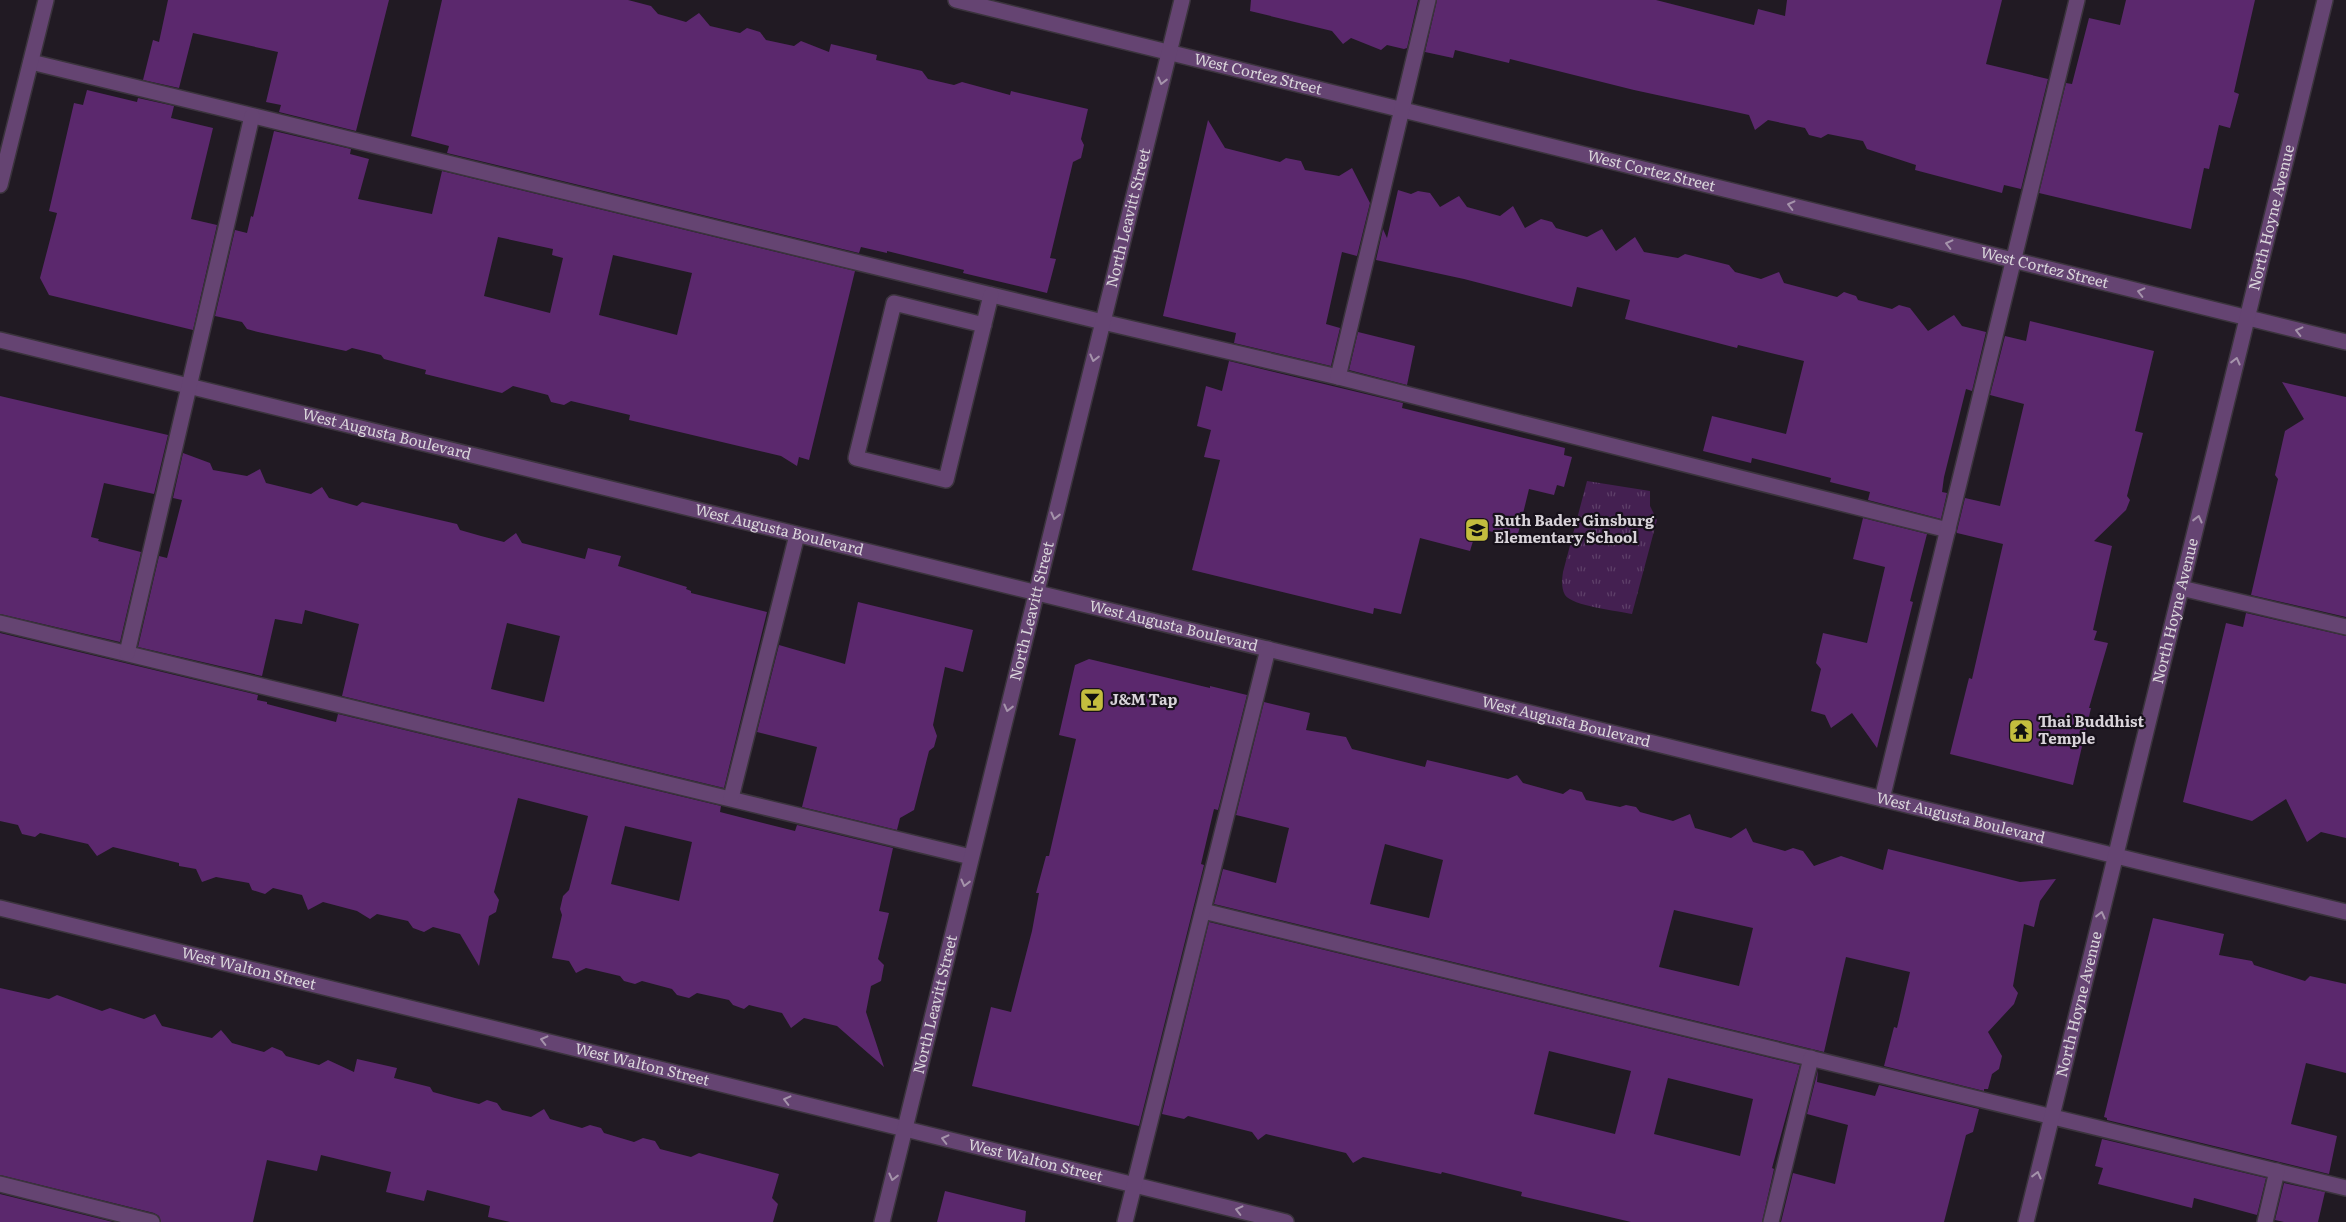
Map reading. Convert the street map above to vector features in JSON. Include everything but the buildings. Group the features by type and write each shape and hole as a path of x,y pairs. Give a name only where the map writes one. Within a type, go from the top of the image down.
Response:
{"street":[{"path":"0,185 46,0"},
{"name":"West Cortez Street","path":"956,0 2346,342"},
{"name":"North Leavitt Street","path":"882,1222 1182,0"},
{"path":"1338,377 1428,0"},
{"path":"1882,799 2077,0"},
{"name":"North Hoyne Avenue","path":"2026,1222 2325,0"},
{"path":"30,62 1103,322 1338,377 1948,530"},
{"path":"128,653 252,116"},
{"path":"984,325 894,303 856,458 946,480 984,325 991,295"},
{"name":"West Augusta Boulevard","path":"0,340 2346,912"},
{"path":"730,798 797,535"},
{"path":"2181,588 2346,627"},
{"path":"0,623 972,857"},
{"path":"1125,1222 1268,649"},
{"name":"West Walton Street","path":"0,908 1286,1222"},
{"path":"1203,911 2346,1188"},
{"path":"1771,1222 1811,1058"},
{"path":"2265,1222 2277,1171"},
{"path":"0,1184 152,1222"}],"green space":[{"path":"1587,481 1650,491 1650,506 1657,520 1632,614 1596,608 1576,602 1565,595 1562,584 1563,572"}],"place":[{"name":"Ruth Bader Ginsburg Elementary School","path":"1477,530"},
{"name":"J&M Tap","path":"1092,700"},
{"name":"Thai Buddhist Temple","path":"2021,731"}]}
